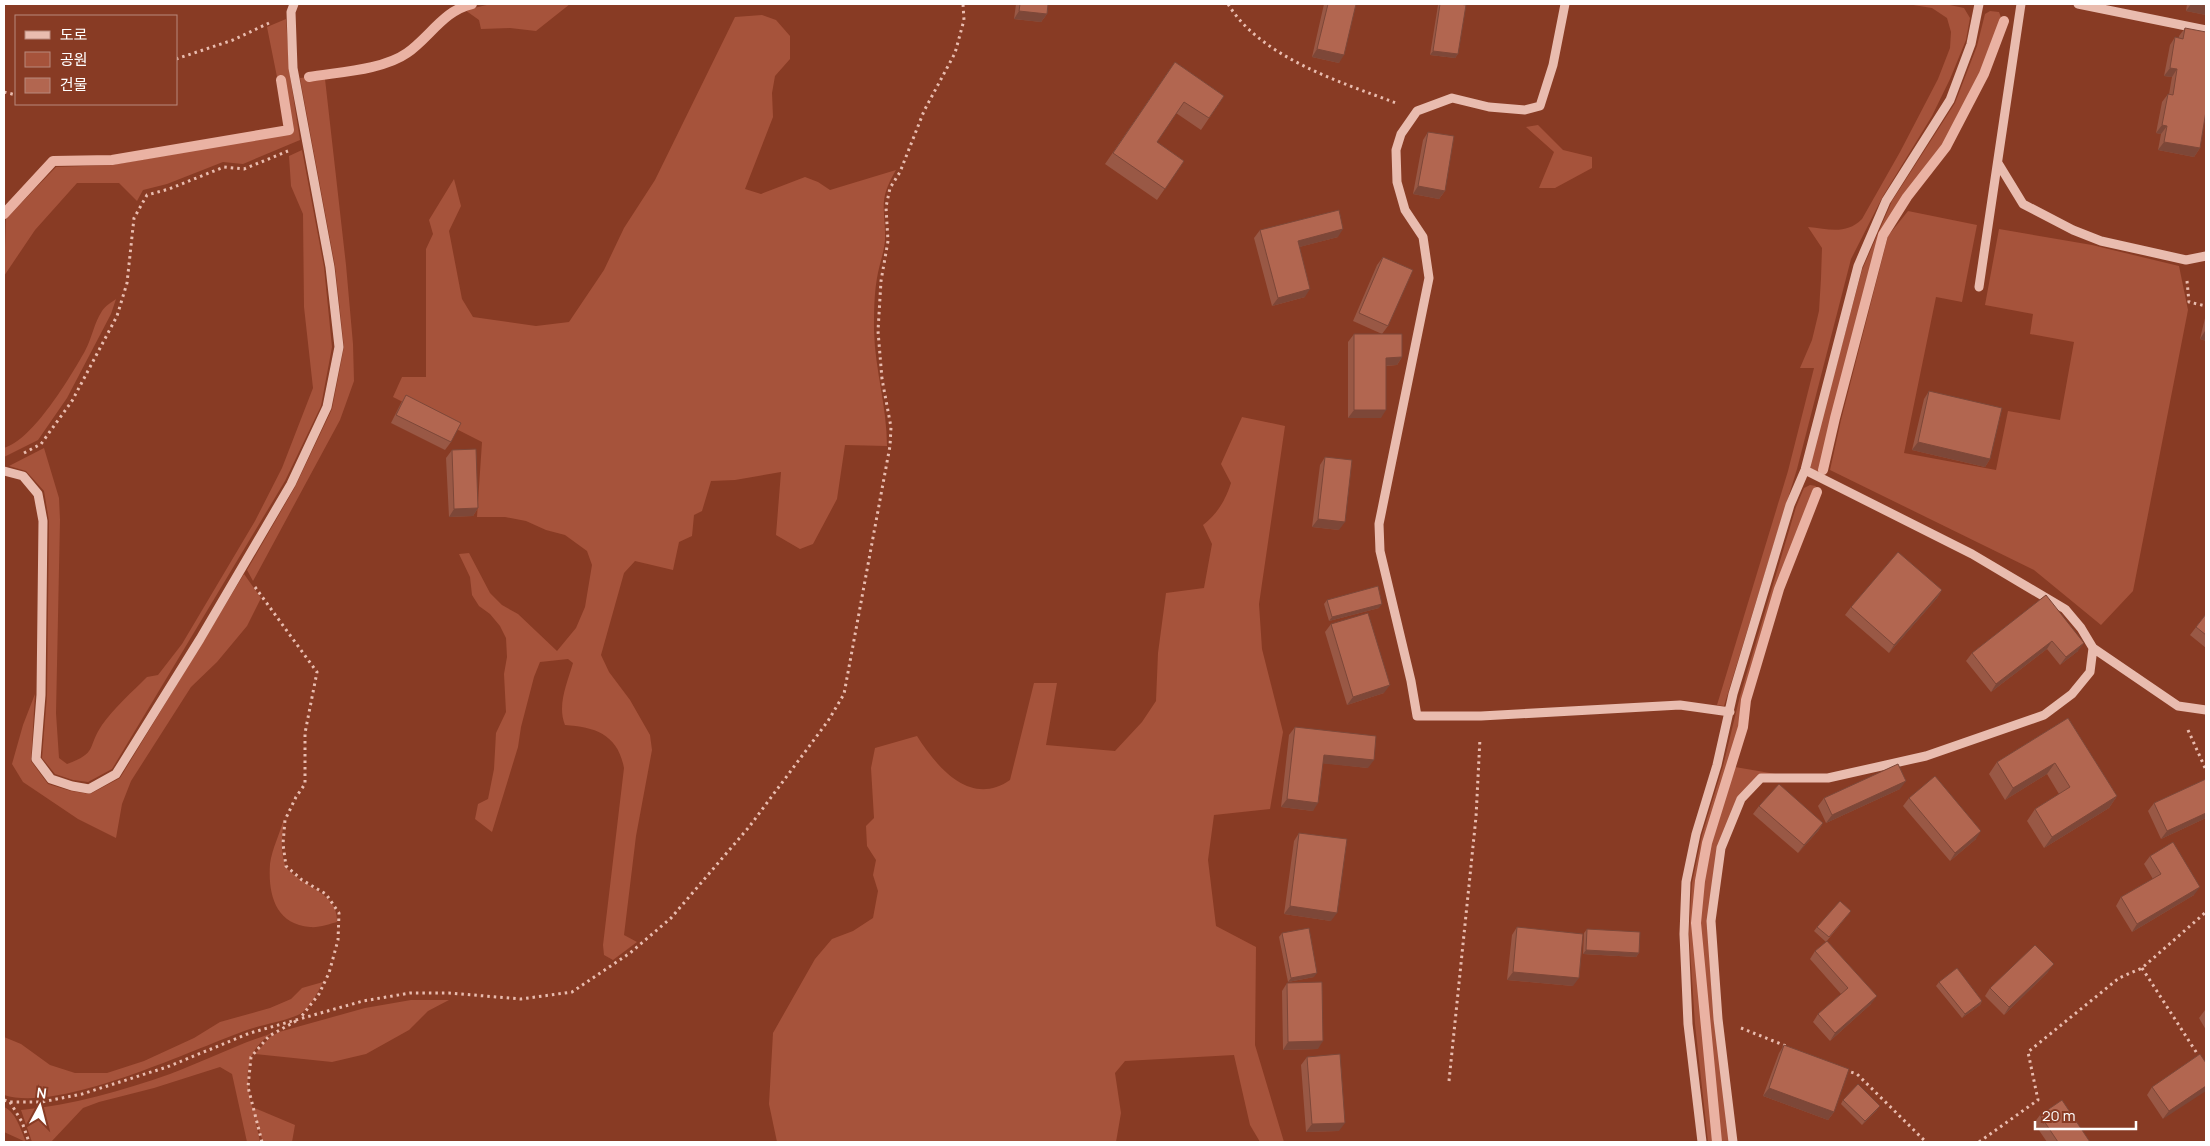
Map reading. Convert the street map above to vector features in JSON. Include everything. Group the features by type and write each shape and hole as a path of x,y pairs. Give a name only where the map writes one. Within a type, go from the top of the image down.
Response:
{"street":[{"path":"1565,4 1553,65 1540,106 1525,110 1489,108 1452,98 1417,111 1401,134 1396,150 1396,182 1405,210 1423,237 1429,278 1379,524 1380,551 1411,681 1417,716 1481,716 1680,705 1730,712"},
{"path":"1702,1142 1688,1024 1684,934 1686,882 1696,834 1717,764 1733,694 1790,505 1805,470 1858,266 1886,201 1950,100 1971,44 1979,4"},
{"path":"1979,288 2021,4 2017,4"},
{"path":"2078,4 2101,7 2206,30"},
{"path":"4,471 23,476 38,494 43,521 41,695 36,759 51,779 72,786 89,788 116,774 291,484 327,407 339,347 330,267 293,68 292,8"},
{"path":"1998,163 2023,204 2101,241 2186,260 2206,256"},
{"path":"1805,470 1972,554 2064,609 2081,628 2093,648 2178,706 2206,710"},
{"path":"1733,1142 1718,1019 1711,921 1721,848 1742,799 1760,778 1828,778 1926,756 2044,715 2072,694 2090,672 2093,648"}],"path":[{"path":"4,1100 10,1102 42,1102 82,1094 167,1067 250,1033 363,1001 410,993 449,993 520,1000 572,992 630,953 671,918 749,827 828,721 844,694 890,446 891,427 882,379 878,331 880,280 888,241 886,207 890,188 900,172 924,111 955,53 964,20 963,4"},
{"path":"1228,4 1237,19 1267,45 1340,82 1417,111"},
{"path":"178,58 233,40 292,8"},
{"path":"19,456 41,444 72,401 116,316 127,283 134,218 146,195 169,189 224,168 244,169 306,142"},
{"path":"2186,260 2188,302 2206,306"},
{"path":"242,568 316,672 305,733 305,784 286,820 282,844 286,866 302,880 326,894 339,913 338,940 328,973 319,994 301,1018 269,1036 251,1057 248,1087 262,1142"},
{"path":"2178,706 2206,770"},
{"path":"1449,1081 1476,817 1481,716"},
{"path":"1978,1142 2038,1100 2028,1052 2119,978 2142,968 2206,912"},
{"path":"2142,968 2201,1059"},
{"path":"1718,1019 1792,1049"},
{"path":"1839,1067 1857,1074 1926,1142"},
{"path":"10,1102 22,1122 29,1142"}],"green space":[{"path":"491,4 570,4 536,31 510,28 481,29 479,20 465,10"},
{"path":"1907,4 1945,4 1964,8 1970,18 1966,40 1932,116 1883,196 1851,259 1797,469 1724,706 1717,705 1788,471 1814,368 1800,368 1812,340 1819,311 1821,278 1822,248 1808,227 1837,230 1850,227 1862,219 1938,79 1950,48 1951,32 1947,18 1932,8"},
{"path":"1990,11 1999,12 2002,20 1982,73 1944,146 1905,196 1881,235 1832,417 1820,473 1811,468 1810,464 1862,270 1892,201 1955,103 1977,46 1985,14"},
{"path":"762,15 776,20 790,36 790,59 775,76 772,93 773,117 745,189 761,194 805,177 818,182 830,190 896,170 884,198 885,240 874,304 876,360 885,417 887,446 845,445 837,499 813,544 800,549 776,535 781,472 735,480 711,481 702,511 694,515 692,536 679,542 673,570 635,561 624,573 601,655 609,672 630,700 650,735 652,750 636,836 624,935 637,942 613,960 604,955 603,945 624,768 617,748 611,740 596,731 565,725 562,702 573,663 568,659 540,662 534,677 521,727 518,747 492,832 475,819 478,804 488,799 494,769 496,733 506,712 504,674 507,657 506,638 500,626 490,614 479,606 472,595 470,577 459,554 469,553 490,593 502,605 518,614 557,651 576,628 585,607 592,565 587,551 565,535 546,530 526,521 505,517 477,517 482,442 393,397 402,377 426,377 426,249 433,234 429,220 454,179 461,206 449,231 462,299 473,317 536,326 569,322 604,270 624,228 655,180 735,17"},
{"path":"286,19 290,76 300,140 243,164 223,162 167,184 143,190 137,201 119,183 77,183 35,230 4,276 6,219 56,167 112,165 293,133 284,76 277,77 267,27"},
{"path":"309,77 310,81 325,79 346,265 353,344 354,381 340,420 253,581 247,570 295,487 332,409 344,347 335,266 300,78"},
{"path":"1538,125 1563,150 1592,157 1592,168 1555,188 1539,188 1554,152 1526,127"},
{"path":"302,150 324,267 332,347 321,406 285,481 112,769 88,782 73,780 55,774 42,758 47,695 49,521 44,491 26,471 9,466 44,448 59,498 56,713 59,758 67,764 88,753 102,725 123,700 147,677 158,675 182,644 255,521 282,468 313,388 304,307 303,214 291,186 289,156"},
{"path":"1908,211 1977,225 1962,302 1936,297 1904,453 1996,470 2008,411 2060,420 2074,342 2030,334 2033,314 1985,305 1999,229 2092,245 2179,266 2188,310 2133,591 2101,625 2034,570 1830,470 1888,236"},
{"path":"116,299 111,314 67,398 38,440 4,457 4,448 15,443 27,433 50,406 71,376 85,351 102,311"},
{"path":"1242,417 1285,426 1259,604 1262,649 1283,732 1270,809 1214,815 1208,860 1216,926 1256,947 1255,1045 1284,1142 1260,1142 1250,1125 1234,1055 1125,1061 1115,1073 1121,1113 1116,1142 777,1142 769,1104 773,1033 815,959 832,939 853,931 873,918 878,891 873,875 876,860 867,846 866,826 874,818 871,768 875,748 917,736 934,759 956,780 968,786 981,789 995,787 1010,780 1034,683 1057,683 1046,745 1115,751 1142,722 1156,701 1158,653 1166,593 1204,588 1212,544 1203,525 1217,511 1229,489 1231,483 1221,464"},
{"path":"1810,485 1816,486 1777,588 1743,700 1741,727 1705,843 1697,880 1693,924 1715,1142 1708,1142 1695,1024 1689,934 1692,883 1702,835 1723,766 1740,696 1796,507 1804,488"},
{"path":"244,574 261,598 247,626 217,662 191,687 131,781 122,804 116,838 78,819 23,782 12,764 23,725 35,694 31,761 48,784 90,794 120,778"},
{"path":"1735,767 1781,775 1760,777 1740,799 1719,848 1709,921 1731,1142 1720,1142 1699,924 1702,881 1709,846"},
{"path":"284,819 282,848 283,859 288,870 328,899 333,905 337,922 317,927 298,925 281,914 276,906 270,886 270,864"},
{"path":"323,982 316,996 302,1013 298,1015 247,1030 126,1077 91,1088 58,1095 28,1098 4,1095 4,1037 21,1044 50,1065 75,1073 107,1073 144,1061 194,1038 220,1022 270,1008 291,999 302,988"},
{"path":"411,1000 449,1000 428,1011 409,1030 366,1054 332,1062 255,1054 270,1037 279,1032 365,1008"},
{"path":"273,1033 257,1047 252,1056 248,1075 249,1096 252,1107 295,1125 292,1142 263,1142 255,1118 260,1142 247,1142 232,1074 220,1067 83,1108 51,1142 32,1142 21,1110 78,1101 134,1086 170,1074"},
{"path":"4,1107 15,1117 26,1142 4,1132"}],"building":[{"path":"1020,4 1048,4 1047,14 1019,11"},
{"path":"1328,4 1356,4 1344,55 1317,49"},
{"path":"1440,4 1466,5 1458,54 1433,51"},
{"path":"2185,28 2206,32 2206,111 2200,148 2164,142 2167,126 2162,125 2168,94 2173,95 2177,69 2170,68 2175,37 2183,39"},
{"path":"1175,62 1224,96 1209,118 1184,102 1157,142 1184,161 1165,189 1113,153"},
{"path":"1428,132 1454,136 1445,191 1418,186"},
{"path":"1339,210 1343,229 1298,241 1310,289 1278,298 1260,230"},
{"path":"1383,257 1413,270 1388,326 1359,313"},
{"path":"1354,334 1402,334 1402,357 1386,358 1386,410 1354,410"},
{"path":"1929,391 2002,408 1990,459 1918,442"},
{"path":"406,395 461,423 451,442 396,415"},
{"path":"476,449 478,508 454,509 452,450"},
{"path":"1325,457 1352,460 1345,522 1318,519"},
{"path":"1898,552 1942,590 1894,645 1851,607"},
{"path":"1378,586 1382,604 1332,617 1327,600"},
{"path":"2046,595 2084,643 2066,657 2052,641 1996,684 1972,653"},
{"path":"1368,613 1390,685 1353,697 1331,624"},
{"path":"2206,614 2206,635 2196,627"},
{"path":"2068,718 2117,796 2052,837 2035,809 2070,787 2055,763 2013,788 1997,762"},
{"path":"1295,727 1376,736 1374,760 1324,755 1318,803 1287,799"},
{"path":"1898,764 1906,781 1832,815 1824,798"},
{"path":"1935,776 1981,831 1955,853 1909,798"},
{"path":"2206,779 2206,813 2167,831 2154,803"},
{"path":"1779,784 1823,823 1804,845 1759,806"},
{"path":"1299,833 1347,839 1337,913 1290,906"},
{"path":"2173,842 2200,887 2137,924 2121,897 2161,874 2150,856"},
{"path":"1840,901 1851,911 1829,937 1817,927"},
{"path":"1517,927 1583,934 1579,978 1513,972"},
{"path":"1309,928 1317,973 1291,978 1282,933"},
{"path":"1587,929 1640,932 1639,953 1586,950"},
{"path":"1827,941 1877,996 1835,1033 1818,1014 1848,988 1815,951"},
{"path":"2035,945 2054,964 2009,1007 1990,988"},
{"path":"1957,968 1982,1001 1965,1014 1939,982"},
{"path":"1322,982 1323,1041 1288,1042 1287,983"},
{"path":"1784,1045 1849,1069 1834,1112 1769,1088"},
{"path":"1340,1054 1345,1123 1312,1124 1307,1057"},
{"path":"2200,1054 2206,1063 2206,1086 2169,1111 2152,1087"},
{"path":"1858,1084 1880,1106 1865,1121 1843,1100"},
{"path":"2062,1100 2090,1142 2058,1142 2040,1115"}],"waterway":[{"path":"309,77 360,70 397,59 415,47 453,12 472,4"},
{"path":"1823,470 1883,235 1907,197 1946,147 1984,74 2004,21"},
{"path":"4,214 53,161 112,160 289,130 281,80"},
{"path":"1717,1142 1696,923 1700,881 1707,843 1743,727 1746,700 1779,589 1817,492"}]}
